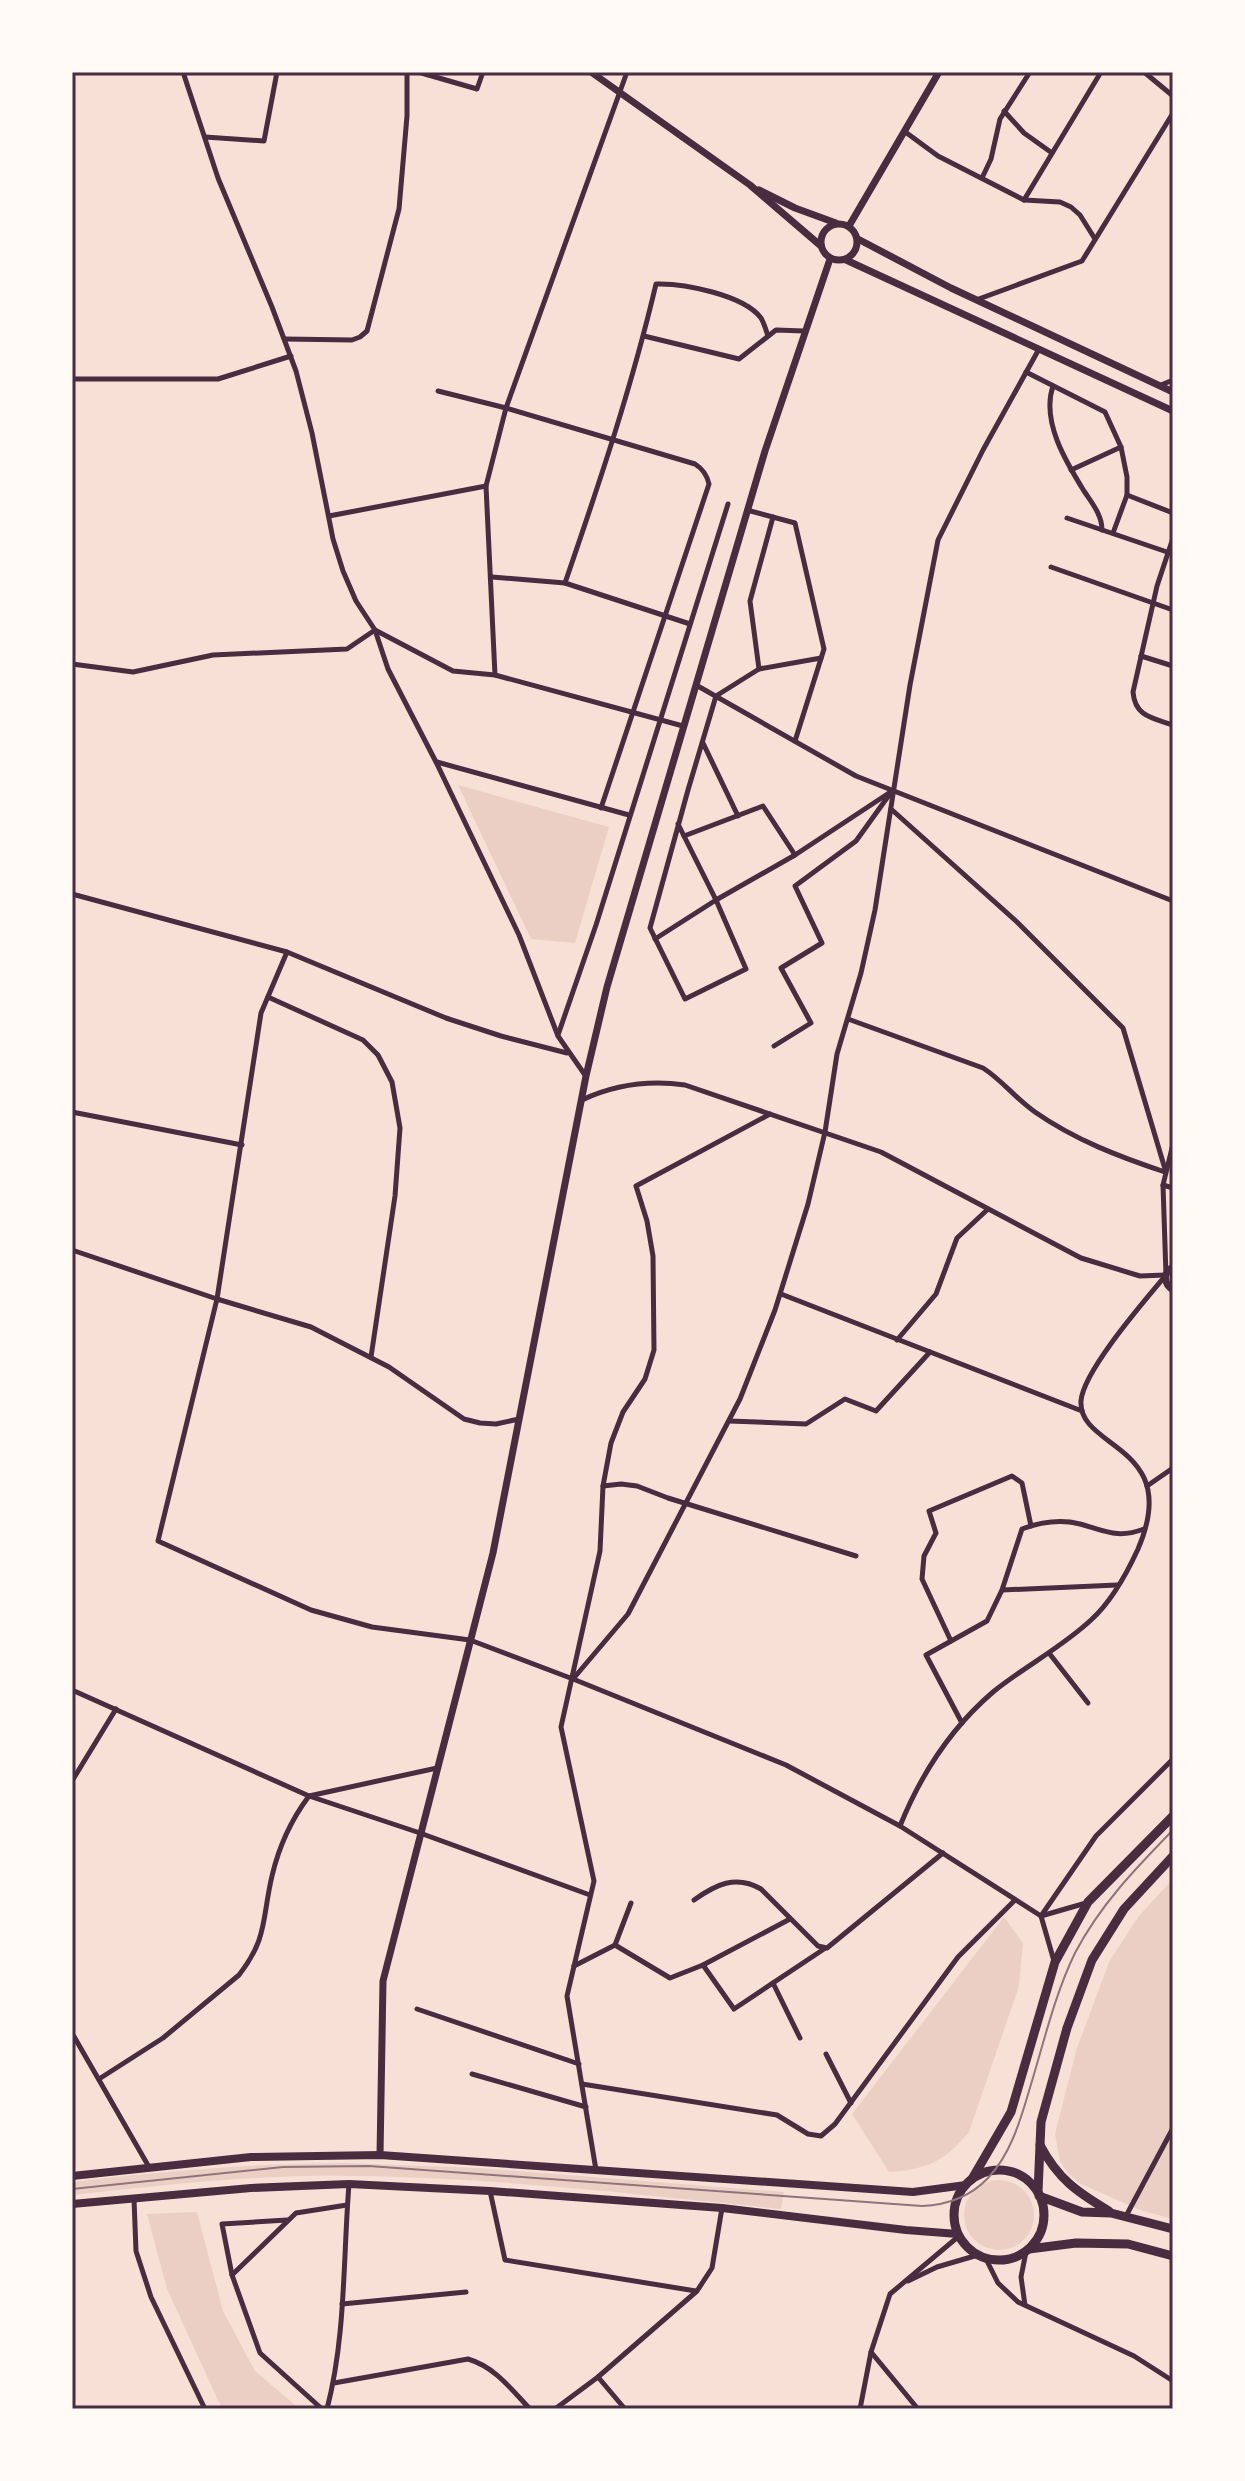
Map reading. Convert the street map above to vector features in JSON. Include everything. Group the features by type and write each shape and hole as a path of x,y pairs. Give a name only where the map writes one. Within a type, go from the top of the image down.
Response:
{"main road":[{"path":"72,2176 251,2157 380,2155 913,2192 969,2182 987,2172 1010,2172 1027,2180 1038,2194 1043,2208 1043,2224 1037,2240 1011,2259 982,2257 965,2245 954,2223 955,2207 969,2182 1011,2112 1055,1962 1088,1902 1173,1816"},
{"path":"1038,2194 1041,2122 1067,2028 1092,1960 1124,1909 1173,1856"},
{"path":"1040,2145 1054,2168 1072,2188 1111,2213"},
{"path":"72,2204 251,2188 349,2184 722,2208 958,2235"},
{"path":"1038,2194 1082,2212 1111,2213 1173,2229"},
{"path":"1027,2250 1076,2243 1128,2244 1173,2256"}],"street":[{"path":"183,72 218,178 291,356 343,571 356,601 375,630 388,669 519,935 558,1036 586,1076"},
{"path":"205,137 264,141 277,72"},
{"path":"285,339 352,340 367,331 399,209 407,116 407,72"},
{"path":"418,72 477,89 483,72"},
{"path":"591,72 750,185 821,246 830,259"},
{"path":"495,675 486,486 506,408 627,72"},
{"path":"849,226 939,72"},
{"path":"982,178 991,159 997,126 1030,72"},
{"path":"1024,200 1101,72"},
{"path":"1144,72 1173,96"},
{"path":"1004,111 1024,133 1052,153"},
{"path":"976,300 1082,261 1173,113"},
{"path":"904,131 938,156 1024,200 1066,204 1076,211 1095,239"},
{"path":"750,185 795,208 849,226 858,239 976,300 1173,392"},
{"path":"821,246 825,231 838,224"},
{"path":"846,260 854,254 858,239"},
{"path":"830,259 846,260 1173,411"},
{"path":"380,2155 383,1981 493,1553 581,1100 607,987 747,510 830,259"},
{"path":"565,583 613,440 656,284 676,283 738,300 760,317 768,336"},
{"path":"644,336 739,359 776,330 804,331"},
{"path":"573,1679 628,1614 729,1421 781,1294 808,1204 825,1132 837,1054 875,910 910,685 938,540 1039,348"},
{"path":"72,379 218,379 291,356"},
{"path":"1026,372 1105,412 1121,447 1127,477 1127,495 1113,533"},
{"path":"1160,385 1173,380"},
{"path":"1053,386 1050,414 1071,470 1098,513 1102,530"},
{"path":"438,391 695,464 708,478 709,484 601,808"},
{"path":"1071,470 1121,447"},
{"path":"329,516 486,486"},
{"path":"1127,495 1173,513"},
{"path":"558,1036 596,925 728,504"},
{"path":"747,510 795,523 824,649 795,741"},
{"path":"759,669 750,601 773,517"},
{"path":"1067,518 1170,553"},
{"path":"1173,538 1152,603 1133,692 1136,706 1146,716 1173,725"},
{"path":"1051,567 1173,610"},
{"path":"492,577 565,583 690,624"},
{"path":"72,664 133,672 213,655 347,649 375,630"},
{"path":"375,630 453,671 495,675 683,726"},
{"path":"1141,656 1173,666"},
{"path":"678,824 746,969 685,999 650,928 678,824 716,696 759,669 821,658"},
{"path":"695,685 856,776 1173,901"},
{"path":"702,742 738,816"},
{"path":"436,762 629,815"},
{"path":"655,939 795,855 893,790"},
{"path":"774,1046 811,1023 781,968 822,943 795,886 856,841 893,790"},
{"path":"684,836 763,806 795,855"},
{"path":"891,808 1017,922 1123,1028 1166,1172"},
{"path":"72,894 287,952 446,1018 568,1054"},
{"path":"287,952 261,1013 217,1299 158,1541 293,1603 331,1617 372,1627 470,1640 786,1765 900,1826 1041,1916 1055,1962"},
{"path":"268,997 363,1040 378,1055 392,1082 400,1128 395,1196 371,1357"},
{"path":"848,1019 983,1068 1026,1105 1071,1133 1117,1155 1166,1172"},
{"path":"581,1100 621,1086 647,1082 685,1085 881,1152 1065,1251 1098,1265 1140,1276 1166,1275"},
{"path":"72,1112 242,1145"},
{"path":"596,2170 567,1996 594,1881 561,1727 600,1551 603,1486 614,1432 645,1379 654,1350 653,1256 647,1221 636,1186 770,1114"},
{"path":"1171,1289 1166,1282 1163,1185 1173,1144"},
{"path":"1163,1185 1173,1188"},
{"path":"897,1340 936,1294 957,1238 987,1210"},
{"path":"72,1250 311,1327 371,1357 464,1419 496,1424 520,1418"},
{"path":"900,1826 926,1771 962,1723 1001,1687 1093,1619 1136,1554 1149,1510 1143,1474 1134,1461 1086,1421 1081,1399 1085,1386 1119,1331 1173,1267"},
{"path":"781,1294 1082,1411"},
{"path":"729,1421 806,1424 845,1399 876,1411 930,1352"},
{"path":"1147,1486 1173,1468"},
{"path":"951,1641 922,1579 924,1556 936,1533 929,1511 1012,1476 1022,1483 1031,1526"},
{"path":"603,1486 637,1486 856,1556"},
{"path":"962,1723 926,1655 987,1621 1002,1590 1022,1529 1049,1522 1069,1522 1117,1535 1145,1529"},
{"path":"1002,1590 1118,1585"},
{"path":"1049,1653 1088,1703"},
{"path":"72,1690 309,1796 590,1895"},
{"path":"72,1781 116,1709"},
{"path":"1041,1916 1096,1836 1173,1759"},
{"path":"99,2079 163,2038 247,1965 264,1929 272,1875 281,1844 309,1796 437,1768"},
{"path":"703,1965 734,2009 831,1947 943,1853"},
{"path":"694,1900 722,1884 744,1882 761,1889 824,1949"},
{"path":"582,2084 777,2115 808,2134 825,2134 833,2128 958,1957 1015,1900"},
{"path":"1041,1916 1088,1902"},
{"path":"573,1967 615,1945 631,1903"},
{"path":"615,1945 670,1978 703,1965 790,1919"},
{"path":"773,1983 800,2038"},
{"path":"417,2009 579,2064"},
{"path":"72,2033 149,2167"},
{"path":"826,2054 851,2103"},
{"path":"472,2074 586,2107"},
{"path":"1126,2217 1173,2128"},
{"path":"288,2220 222,2224 232,2275 260,2353 324,2409 334,2383 349,2184"},
{"path":"490,2191 505,2260 697,2291"},
{"path":"134,2198 136,2251 151,2297 205,2409"},
{"path":"232,2275 296,2213 347,2205"},
{"path":"555,2409 598,2377 697,2291 712,2268 722,2208"},
{"path":"860,2409 871,2352 890,2294 958,2235"},
{"path":"1026,2306 1021,2277 1027,2250"},
{"path":"890,2294 937,2267 982,2257 1004,2290 1026,2306 1134,2356 1173,2381"},
{"path":"342,2304 466,2292"},
{"path":"871,2352 918,2409"},
{"path":"334,2383 468,2359 482,2363 503,2379 530,2409"},
{"path":"598,2377 625,2409"}],"shaded area":[{"path":"458,785 609,827 575,943 531,939"},
{"path":"1173,1879 1173,2219 1140,2210 1079,2183 1060,2161 1055,2134 1076,2051 1109,1962 1138,1917"},
{"path":"1004,1917 1023,1943 1019,1986 969,2132 934,2162 914,2169 889,2172 852,2114"},
{"path":"279,2164 478,2168 784,2192 781,2209 486,2181 308,2176 219,2180 72,2195 72,2182 141,2174"},
{"path":"1006,2180 1028,2195 1034,2215 1032,2229 1024,2240 1013,2248 992,2250 974,2240 966,2229 964,2208 974,2190 985,2182"},
{"path":"197,2212 223,2311 255,2371 300,2409 222,2409 167,2289 147,2214"}],"tram line":[{"path":"72,2189 283,2167 369,2166 922,2206 949,2202 981,2185 996,2169 1018,2126 1055,2004 1075,1953 1107,1903 1173,1830"}]}
